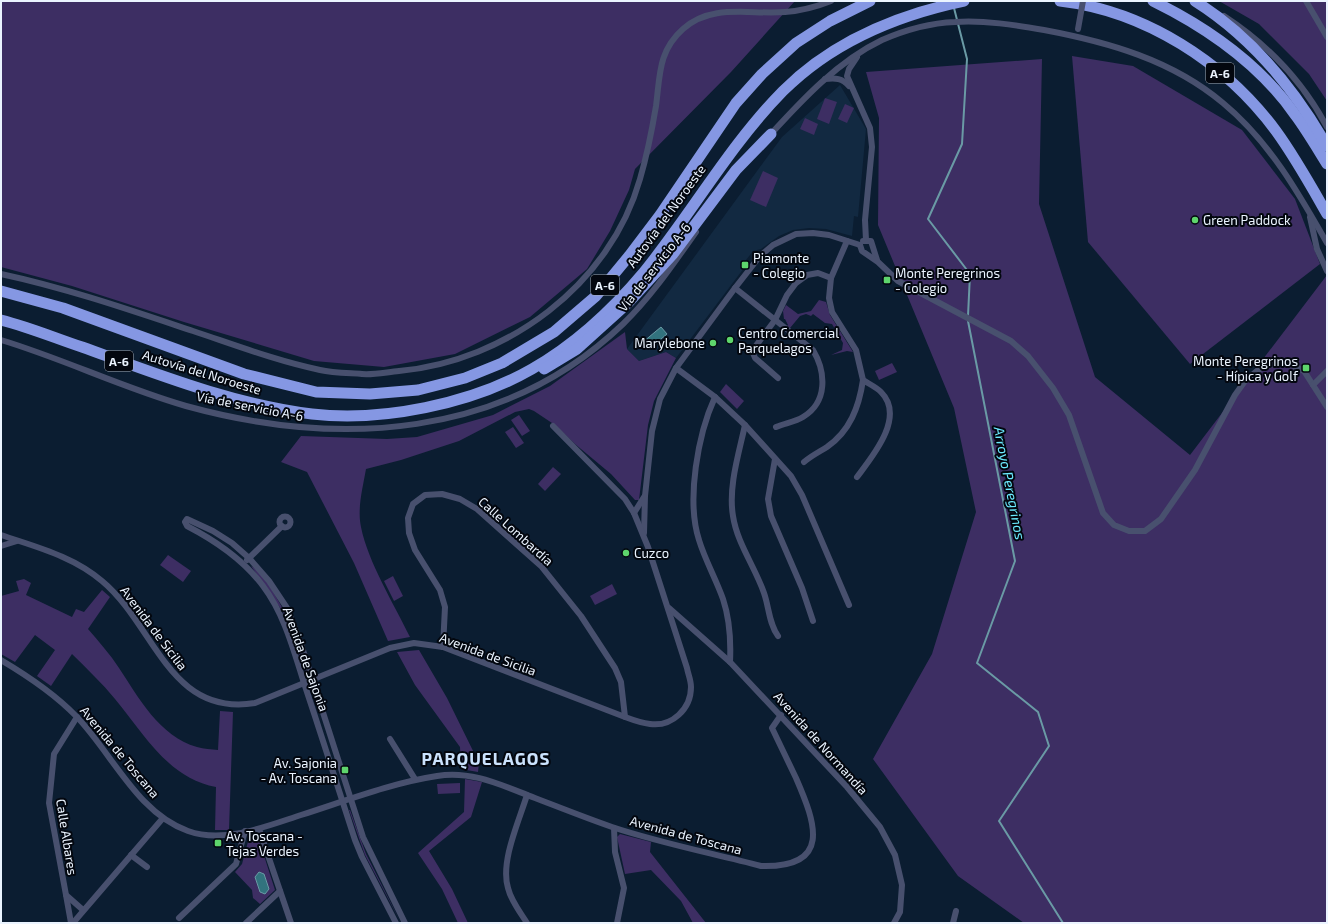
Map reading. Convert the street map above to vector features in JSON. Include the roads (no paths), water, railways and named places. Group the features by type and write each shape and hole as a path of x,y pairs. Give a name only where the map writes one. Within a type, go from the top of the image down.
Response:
{"highway":[{"name":"Autovía del Noroeste","path":"1,291 62,308 244,374 316,392 370,394 418,390 464,378 502,363 554,332 596,296 660,215 736,103 762,74 796,43 830,22 870,1"},
{"name":"Autovía del Noroeste","path":"1,320 19,324 178,382 238,400 313,414 366,414 420,410 474,395 533,369 580,336 626,292 644,271 727,157 784,90 820,60 850,41 892,20 928,8 964,1"},
{"name":"A-6","path":"1060,1 1097,8 1143,25 1166,35 1203,59 1236,86 1276,130 1293,155 1327,214"},
{"name":"A-6","path":"1153,1 1206,30 1254,68 1295,114 1327,164"},
{"path":"1195,1 1223,21 1268,62 1287,84 1306,111 1327,146"},
{"path":"533,369 545,369 577,348 628,303 673,254 736,170 771,134"}],"street":[{"path":"1,274 110,303 256,352 321,370 366,374 419,369 458,360 502,342 540,319 582,281 611,243 631,206 640,179 656,106 660,70 667,49 684,28 702,18 723,11 782,13 802,11 831,1"},
{"path":"1066,34 1075,33 1078,29 1082,1"},
{"path":"1201,1 1252,36 1275,56 1294,78 1319,112 1327,127"},
{"path":"1306,1 1327,37"},
{"name":"Vía de servicio A-6","path":"1,340 185,405 269,424 308,428 370,430 422,424 477,412 533,388 576,362 623,324 658,284 740,171 771,134 825,79 838,68 882,41 914,29 954,22 978,22 1025,26 1096,40 1153,60 1187,78 1223,103 1264,144 1308,210 1327,243"},
{"path":"1078,29 1083,34 1096,40"},
{"path":"859,54 849,69 847,76 870,128 872,147 865,220 866,240"},
{"path":"825,79 837,78 844,80 852,88"},
{"path":"1308,210 1316,249 1327,271"},
{"path":"644,536 645,496 655,415 667,383 676,368 734,288 760,256 773,245 796,234 813,233 829,235 860,245"},
{"path":"804,462 836,440 847,427 858,404 863,380 856,350 832,312 829,298 831,278 847,241"},
{"path":"860,245 862,241 871,241 878,262"},
{"path":"860,245 861,250 878,262 898,281 1011,341 1028,356 1053,388 1069,415 1103,513 1114,525 1128,532 1146,531 1161,519 1195,470 1235,395 1245,381 1258,370 1277,363 1288,363 1304,372 1327,407"},
{"path":"865,252 870,251 872,247"},
{"path":"778,378 758,362 753,353 755,347 775,320 787,295 796,283 807,275 818,274 831,278"},
{"path":"734,288 813,350 820,362 823,375 823,386 819,398 812,409 804,416 776,427"},
{"path":"676,368 715,396 791,476 802,494 850,605"},
{"path":"1313,385 1327,371"},
{"path":"857,477 877,450 884,437 890,411 887,400 881,392 863,380"},
{"path":"715,396 707,413 702,433 693,494 693,516 698,539 724,600 731,638 730,662"},
{"path":"744,425 734,482 732,515 736,528 764,592 773,630 778,636"},
{"name":"Avenida de Sicilia","path":"1,535 82,565 115,592 128,608 168,667 180,681 194,693 210,701 226,705 255,703 390,648 414,643 443,647 625,718 651,724 664,723 677,718 685,709 690,697 691,686 668,607 644,536 626,499 608,480 578,453 571,442 553,426"},
{"path":"775,459 768,499 771,516 802,588 813,620"},
{"name":"Calle Lombardía","path":"443,647 445,607 440,590 415,550 409,533 408,518 413,504 425,495 442,494 460,499 477,509 541,566 581,616 615,668 622,682 625,701 625,718"},
{"path":"634,513 645,496"},
{"name":"Avenida de Sajonia","path":"396,923 362,857 280,613 263,585 244,564 227,549 187,526 185,522 187,519 213,531 232,543 249,558 269,581 287,608 369,853 405,923"},
{"path":"244,564 282,526"},
{"path":"1,546 18,541"},
{"name":"Avenida de Normandía","path":"668,607 730,662 847,787 880,827 895,855 902,885 900,912 894,923"},
{"name":"Avenida de Toscana","path":"1,660 43,686 77,717 145,801 163,818 184,830 204,835 218,836 259,829 415,779 457,774 503,784 527,795 614,828 761,866 780,867 794,862 804,855 811,847 814,837 814,830 808,806 772,728 781,715"},
{"name":"Calle Albares","path":"72,923 49,803 49,792 54,754 77,717"},
{"path":"390,739 415,779"},
{"path":"527,795 508,858 506,873 507,887 513,903 527,923"},
{"name":"Calle Albares","path":"72,923 163,818"},
{"path":"614,828 615,852 624,888 617,923"},
{"path":"259,829 291,923"},
{"path":"179,918 236,864 245,831"},
{"path":"131,855 147,867"},
{"path":"246,923 280,891"},
{"name":"Calle Albares","path":"66,896 83,910"},
{"path":"952,923 956,912"}],"waterway":[{"name":"Arroyo Peregrinos","path":"954,8 967,59 962,144 928,219 970,274 968,316"},
{"name":"Arroyo Peregrinos","path":"968,321 1015,561 977,663 1038,712 1049,746 999,821 1063,923"}],"place":[{"name":"Green Paddock","path":"1195,220"},
{"name":"Piamonte - Colegio","path":"745,265"},
{"name":"Monte Peregrinos - Colegio","path":"887,280"},
{"name":"Centro Comercial Parquelagos","path":"730,340"},
{"name":"Marylebone","path":"713,343"},
{"name":"Monte Peregrinos - Hípica y Golf","path":"1306,368"},
{"name":"Cuzco","path":"626,553"},
{"name":"Av. Sajonia - Av. Toscana","path":"345,770"},
{"name":"Av. Toscana - Tejas Verdes","path":"218,843"}],"district":[{"name":"PARQUELAGOS","path":"486,758"}]}
